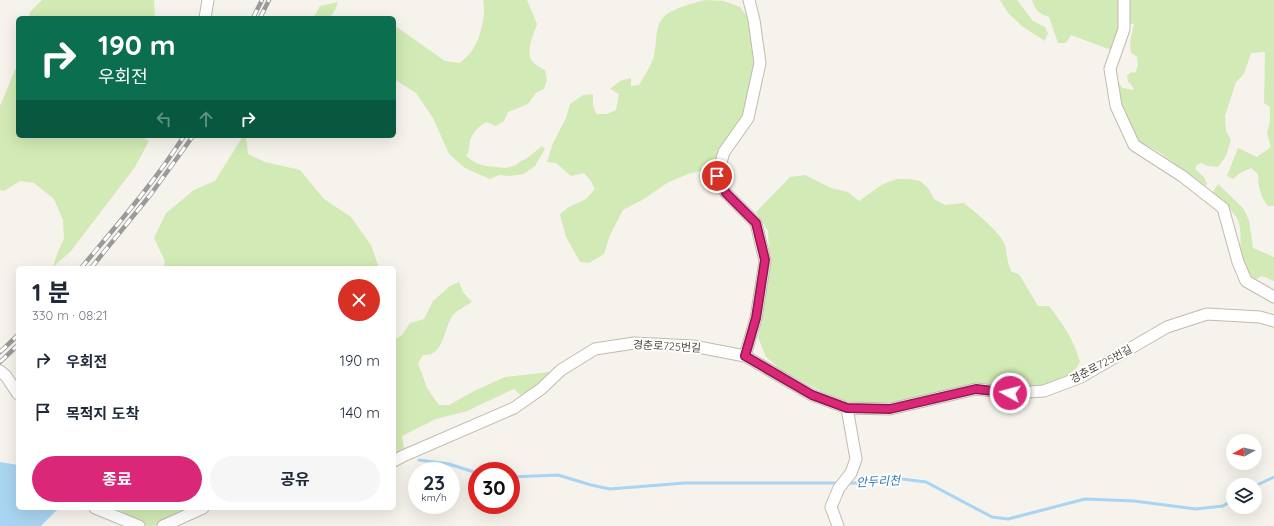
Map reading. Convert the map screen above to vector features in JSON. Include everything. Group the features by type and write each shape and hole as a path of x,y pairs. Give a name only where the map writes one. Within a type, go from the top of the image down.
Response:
{"street":[{"path":"205,16 208,0"},
{"path":"745,356 756,318 765,260 756,223 726,193 717,176 724,152 748,118 760,63 754,20 749,0"},
{"path":"1124,0 1124,29 1110,70 1116,106 1134,145 1182,176 1223,208 1238,262 1246,281 1274,297"},
{"name":"경춘로725번길","path":"396,460 514,408 541,390 561,370 595,349 634,343 693,346 745,356 812,395 847,408 890,409 976,389 1010,393 1044,391 1081,377 1167,327 1208,314 1260,317 1274,321"},
{"path":"0,371 6,376 16,391"},
{"path":"838,526 831,507 839,488 851,473 856,459 847,408"},
{"path":"100,510 139,526"},
{"path":"163,526 199,510"}],"green space":[{"path":"42,0 154,0 155,16 29,16 30,12"},
{"path":"483,0 527,0 537,24 531,42 529,52 530,57 535,64 545,70 547,80 544,89 536,93 528,104 508,112 504,121 496,126 486,122 472,135 469,150 466,156 476,163 485,166 506,168 516,165 526,159 542,146 545,149 535,166 524,174 510,176 499,175 490,179 465,168 449,154 433,118 416,93 396,80 396,26 445,61 460,63 471,52 480,34 484,6"},
{"path":"705,0 724,1 740,7 748,18 754,45 753,72 747,94 747,114 715,164 709,169 688,174 667,183 644,199 623,210 610,235 604,254 589,263 580,262 566,237 560,214 569,207 586,199 595,189 584,173 571,176 556,163 547,162 553,143 566,118 570,104 583,95 593,94 593,105 596,114 607,114 616,110 619,94 610,89 620,81 631,78 631,86 639,85 653,59 657,30 662,19 676,9"},
{"path":"1000,0 1017,0 1033,21 1045,27 1048,33 1045,41 1023,27 1008,13"},
{"path":"1032,0 1121,0 1119,25 1111,50 1071,35 1066,43 1058,43 1049,17 1038,11"},
{"path":"1128,0 1274,0 1274,206 1268,206 1265,202 1258,183 1258,174 1251,168 1240,173 1233,179 1227,176 1238,148 1257,157 1271,147 1267,133 1270,121 1270,107 1264,103 1265,52 1251,53 1244,74 1236,82 1225,116 1226,131 1231,140 1226,156 1218,167 1208,166 1201,163 1197,165 1195,169 1204,177 1207,184 1206,186 1159,152 1140,142 1131,130 1120,106 1115,74 1122,88 1134,90 1128,82 1127,76 1131,72 1135,73 1138,66 1137,57 1131,53 1130,42 1134,24 1128,23"},
{"path":"338,2 331,16 315,16 320,6"},
{"path":"16,68 16,138 144,138 149,141 135,167 71,251 54,266 57,254 64,239 63,220 54,199 34,183 20,181 4,191 0,190 0,106"},
{"path":"242,138 246,138 248,154 265,162 300,170 324,199 351,217 371,245 378,266 164,266 165,261 154,238 166,213 194,190 215,181"},
{"path":"805,175 831,188 848,192 859,201 883,184 897,179 909,179 920,181 928,188 934,199 945,205 964,203 987,222 998,234 1005,245 1008,262 1012,272 1019,274 1038,306 1049,306 1063,326 1075,346 1080,362 1072,375 1030,389 898,402 855,403 834,398 781,370 766,357 758,337 770,267 768,231 756,212 790,177"},
{"path":"1218,184 1243,208 1249,220 1253,248 1274,257 1274,281 1262,276 1256,279 1246,272 1243,267 1241,260 1240,226 1238,220 1230,209 1212,193"},
{"path":"459,282 463,292 472,302 453,315 439,347 435,352 423,355 418,363 427,388 439,405 449,405 474,391 505,377 550,372 547,379 521,396 514,389 467,411 436,419 402,436 404,448 396,453 396,339 402,335 410,323 424,319 433,301 450,286"},
{"path":"119,510 186,510 165,522 153,526 147,526"}],"water":[{"path":"0,462 16,465 16,510 57,510 41,526 0,526"}],"waterway":[{"name":"안두리천","path":"419,460 449,464 468,470"},
{"name":"안두리천","path":"520,477 558,475 610,489 685,483 839,483"},
{"name":"안두리천","path":"1262,483 1274,477"},
{"name":"안두리천","path":"847,483 862,483 894,478 926,482 992,517 1008,519 1085,499 1134,501 1196,509 1223,506 1226,504"}],"railway":[{"path":"254,16 262,0"},
{"path":"261,16 269,0"},
{"path":"83,266 148,187 183,138"},
{"path":"93,266 151,194 192,138"},
{"path":"0,352 16,337"},
{"path":"0,362 16,347"}],"route":[{"path":"717,176 726,193 756,223 765,260 756,318 745,356 812,395 847,408 890,409 976,389 1010,393"}]}
